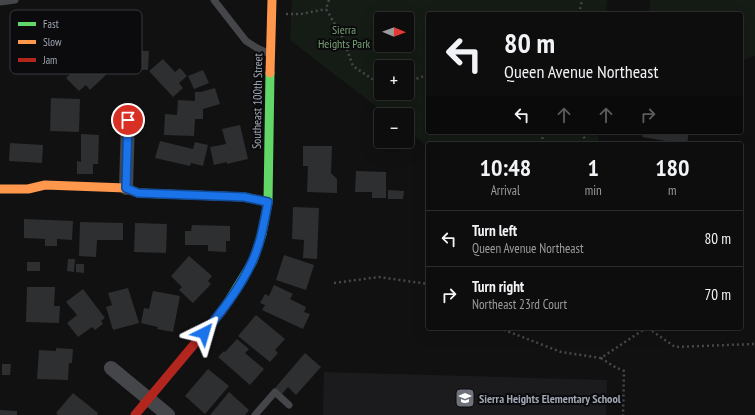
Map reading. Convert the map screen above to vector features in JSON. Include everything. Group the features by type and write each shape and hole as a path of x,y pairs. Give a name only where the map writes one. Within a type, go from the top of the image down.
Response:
{"street":[{"name":"Southeast 100th Street","path":"136,415 222,311 253,261 262,234 268,202 268,130 272,0"},
{"path":"126,188 128,120"},
{"path":"0,189 28,190 45,185 126,188 138,193 244,197 268,202"},
{"path":"111,368 168,415"}],"lane":[{"path":"0,2 15,0"},
{"path":"214,0 246,41 270,54"},
{"path":"255,415 275,392 289,404"}],"path":[{"path":"329,0 326,9 342,36 353,66 374,80"},
{"path":"580,12 582,0"},
{"path":"272,13 301,14 326,9"},
{"path":"414,79 426,75"},
{"path":"334,283 379,276 426,284"},
{"path":"504,330 561,352 601,358 624,371 624,415"},
{"path":"601,358 644,330"},
{"path":"650,330 675,347 755,344"}],"shaded area":[{"name":"Sierra Heights Elementary School","path":"324,372 607,380 606,415 323,415"}],"green space":[{"name":"Sierra Heights Park","path":"292,0 607,0 606,12 426,12 426,134 598,134 598,142 426,142 426,145 414,136 414,108 378,108 290,40"},
{"path":"650,0 755,0 755,56 743,60 743,12 649,12"}],"building":[{"path":"142,51 149,51 148,70 142,70"},
{"path":"163,59 175,72 180,68 187,76 179,83 183,88 173,97 149,71"},
{"path":"203,70 209,83 194,89 188,76"},
{"path":"70,74 107,74 90,90 86,85 79,91 66,78"},
{"path":"215,88 220,104 203,109 203,119 195,119 194,136 164,135 165,114 177,115 178,100 195,101 195,92"},
{"path":"51,98 80,99 79,132 50,131"},
{"path":"240,125 248,159 227,164 227,162 214,165 210,147 226,144 222,129"},
{"path":"81,134 99,135 98,164 93,164 93,174 77,174 77,161 81,162"},
{"path":"643,134 689,134 687,142 666,142 642,137"},
{"path":"160,141 193,149 195,142 208,145 203,166 191,163 190,166 155,158"},
{"path":"10,143 43,145 42,163 9,161"},
{"path":"303,146 332,146 331,173 337,179 337,193 307,192 308,166 303,166"},
{"path":"356,171 386,172 386,198 372,198 372,192 355,192"},
{"path":"388,190 404,191 403,199 388,199"},
{"path":"293,207 319,208 317,259 303,258 304,240 292,239"},
{"path":"24,219 73,221 72,240 57,239 57,246 45,246 45,239 24,238"},
{"path":"80,222 123,223 123,240 97,240 96,257 79,256"},
{"path":"135,223 167,224 166,253 134,252"},
{"path":"192,225 230,226 230,241 226,241 226,252 208,251 208,245 185,245 185,231 191,231"},
{"path":"284,255 314,265 306,290 276,280"},
{"path":"189,256 212,276 208,281 211,284 193,303 179,290 182,287 171,276"},
{"path":"68,259 75,259 74,272 67,271"},
{"path":"27,262 40,262 40,271 27,271"},
{"path":"76,264 84,264 84,273 76,272"},
{"path":"274,285 293,294 290,299 306,307 304,312 310,314 303,329 262,310 265,305 260,303 265,294 269,296"},
{"path":"27,287 55,287 54,306 60,306 59,323 26,322"},
{"path":"128,288 139,323 113,330 106,307 112,305 108,293"},
{"path":"83,289 105,318 101,321 103,324 95,330 92,327 78,337 67,323 77,315 66,302"},
{"path":"153,291 180,296 173,332 157,329 158,327 141,323 144,308 149,309"},
{"path":"256,315 285,339 275,350 278,353 270,362 238,336"},
{"path":"237,339 249,349 245,353 264,369 250,385 218,357"},
{"path":"56,348 73,349 72,363 69,363 68,380 37,379 39,350 56,351"},
{"path":"305,353 321,367 296,395 288,387 282,394 275,388"},
{"path":"2,364 11,364 10,375 2,375"},
{"path":"208,369 229,386 205,414 185,396"},
{"path":"229,392 249,410 245,415 210,415"},
{"path":"73,393 98,413 97,415 58,415 56,413"},
{"path":"0,410 17,411 17,415 0,415"}],"traffic: fast":[{"path":"228,302 253,261 262,234 268,202 270,73"}],"traffic: slow":[{"path":"270,73 272,0"},
{"path":"0,189 28,189 45,185 126,188 138,193 244,197 268,202"}],"traffic: jam":[{"path":"135,415 228,302"}],"place":[{"name":"Sierra Heights Elementary School","path":"465,398"}],"route":[{"path":"128,120 126,188 138,193 244,197 268,202 262,234 253,261 222,311 204,333"}]}
